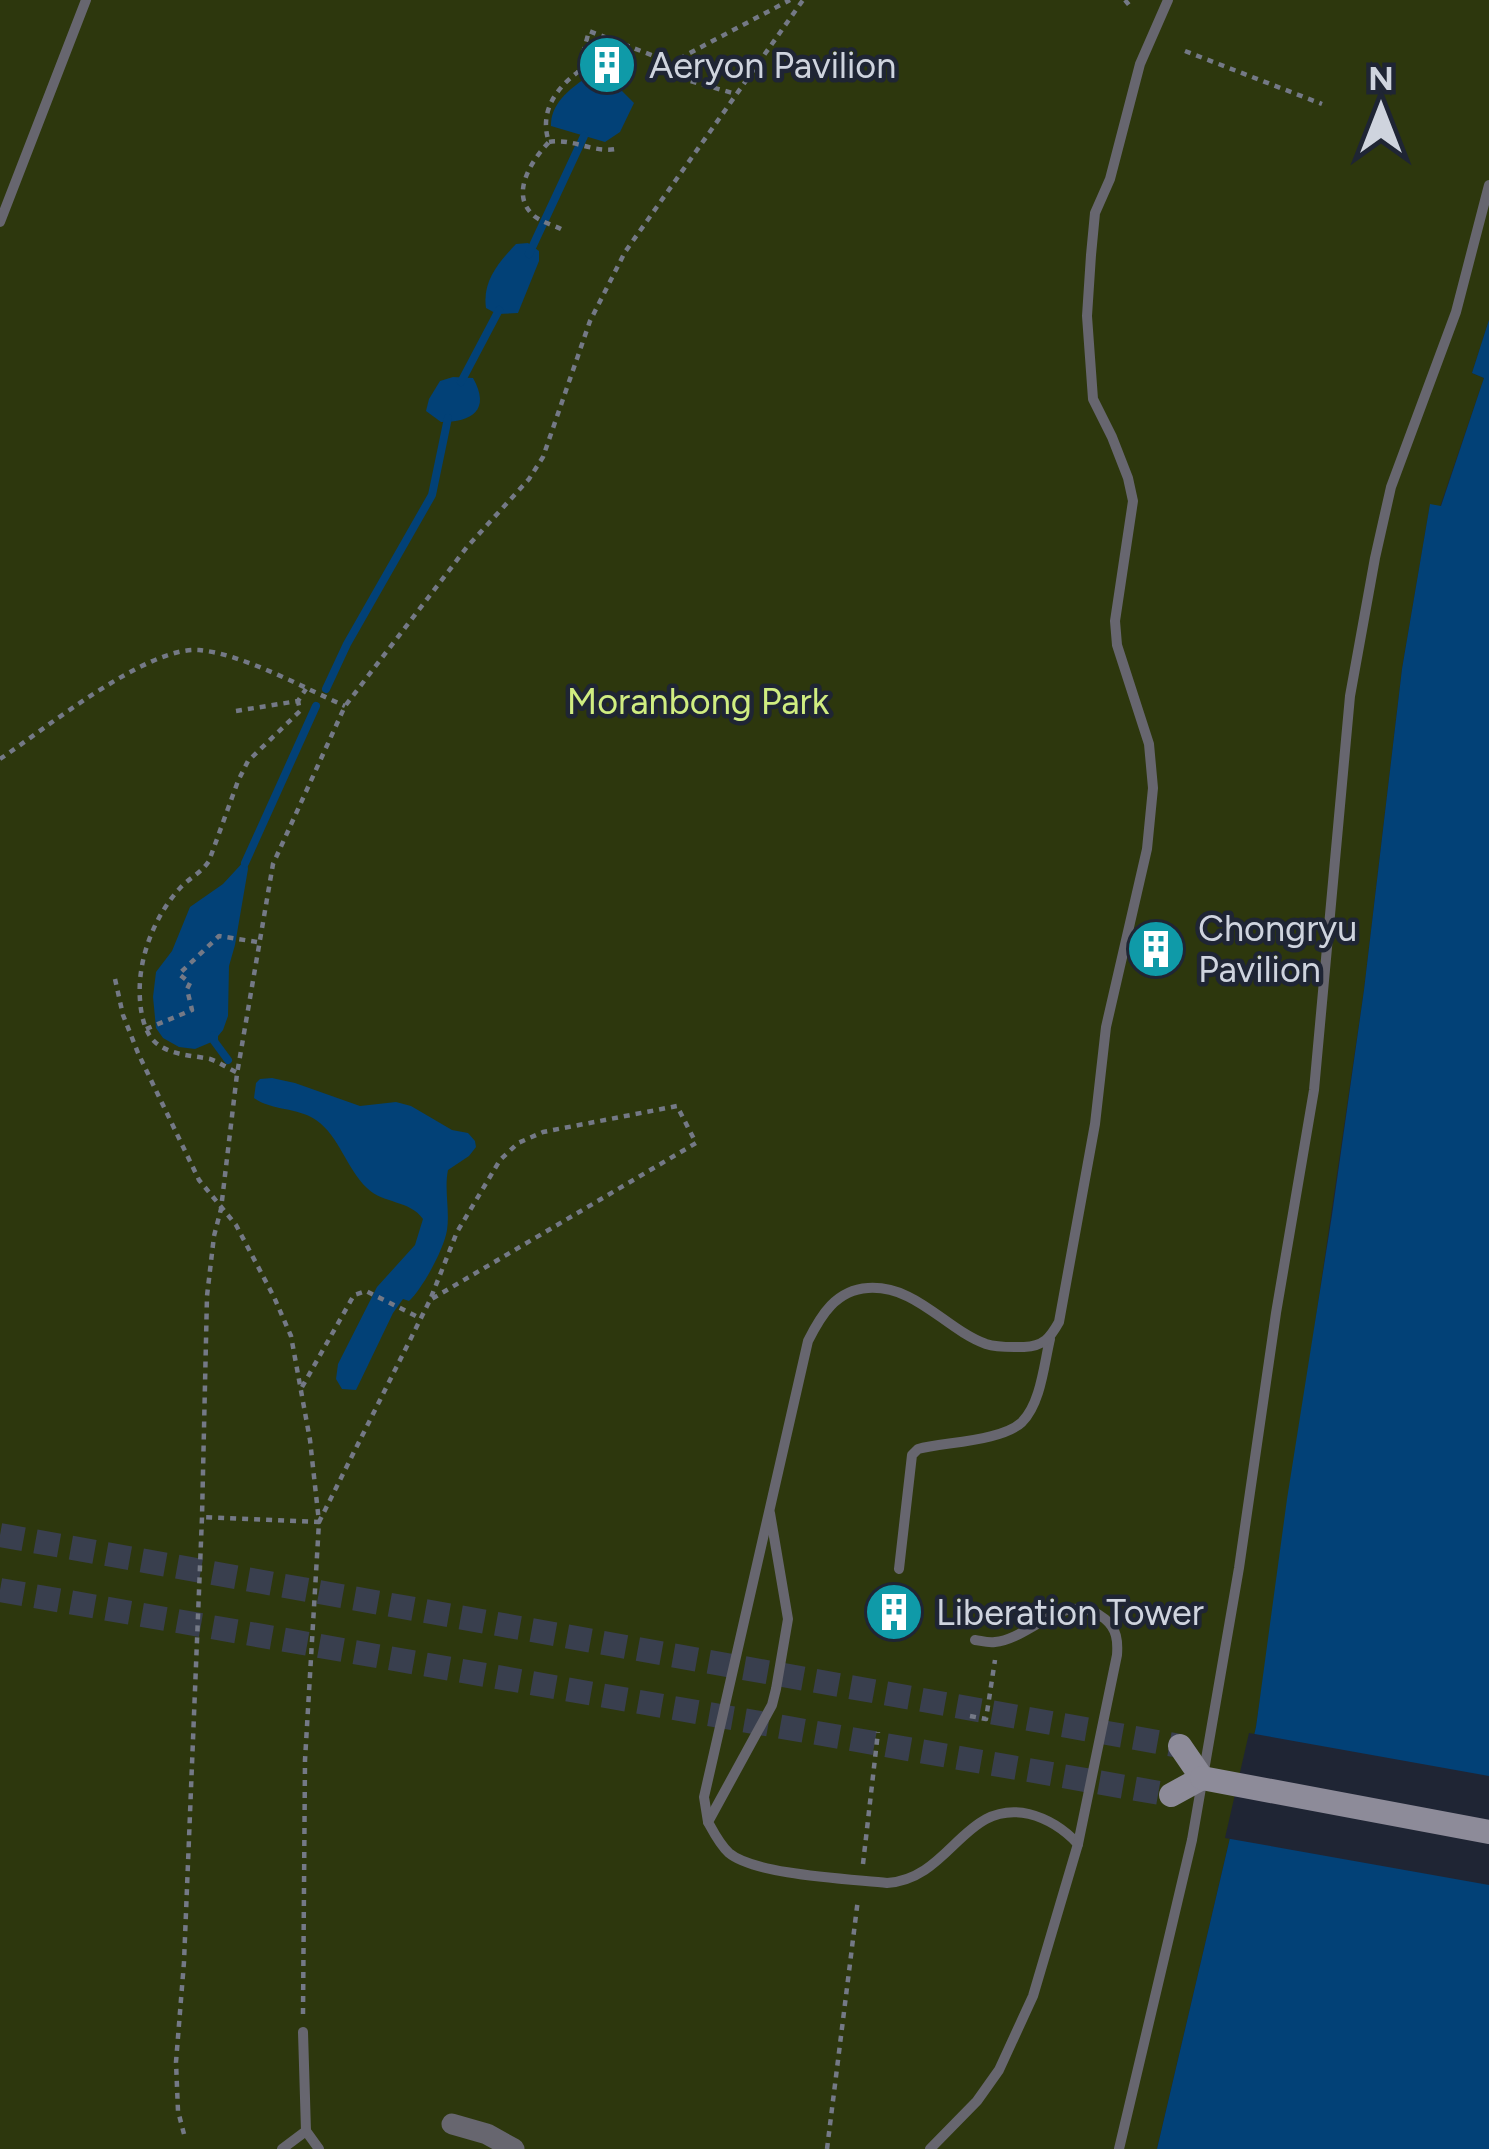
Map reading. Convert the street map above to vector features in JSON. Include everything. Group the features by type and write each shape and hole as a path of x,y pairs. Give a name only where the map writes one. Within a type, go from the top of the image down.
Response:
{"main road":[{"path":"1180,1746 1202,1778"},
{"path":"1171,1795 1202,1778 1489,1832"}],"street":[{"path":"479,2149 452,2124 488,2134 514,2149"}],"lane":[{"path":"0,222 86,0"},
{"path":"899,1569 912,1455 918,1449 1009,1431 1024,1421 1035,1400 1068,1284 1106,1027 1147,849 1153,788 1149,744 1117,645 1115,621 1133,501 1120,457 1093,399 1087,316 1095,213 1110,179 1141,64 1168,0"},
{"path":"1119,2149 1192,1840 1239,1568 1314,1090 1350,696 1375,558 1391,487 1456,312 1489,185"},
{"path":"1050,1339 1035,1347 990,1346 888,1288 855,1289 836,1299 821,1316 808,1341 704,1797 708,1822 731,1855 754,1865 887,1883 922,1874 978,1823 1006,1813 1054,1823 1078,1844"},
{"path":"708,1822 772,1705 776,1689 788,1619 769,1508"},
{"path":"930,2149 977,2101 999,2070 1045,1963 1078,1844 1117,1655 1115,1632 1097,1614 1075,1609 998,1643 975,1640"},
{"path":"303,2032 306,2131 319,2149"},
{"path":"282,2149 306,2131"}],"path":[{"path":"669,71 686,55 790,0"},
{"path":"184,2134 176,2062 185,1938 207,1295 237,1074 274,864 345,706 467,547 529,479 543,457 590,321 625,252 803,0"},
{"path":"549,142 544,127 548,107 562,84 578,72 589,31 654,56 656,65 687,80 736,94"},
{"path":"1185,51 1322,104"},
{"path":"561,229 532,215 525,202 526,174 538,153 549,142 562,140 602,152 616,149"},
{"path":"0,759 137,667 186,650 222,655 345,706"},
{"path":"237,1074 215,1060 172,1053 152,1041 141,1012 144,954 165,908 209,861 248,761 300,710 298,701 306,689"},
{"path":"236,711 298,701"},
{"path":"149,1028 192,1010 190,983 179,974 219,935 260,942"},
{"path":"116,979 138,1053 199,1180 236,1225 274,1297 291,1336 302,1387 319,1522 305,1760 303,2032"},
{"path":"138,1053 152,1041"},
{"path":"319,1522 430,1300 458,1232 500,1160 518,1143 543,1132 677,1106 696,1143 430,1300"},
{"path":"302,1387 354,1295 367,1291 421,1318"},
{"path":"202,1517 319,1522"},
{"path":"970,1717 986,1719 998,1643"},
{"path":"864,1856 878,1732"},
{"path":"827,2149 860,1886"}],"green space":[{"name":"Moranbong Park","path":"0,0 1489,0 1489,320 1472,373 1484,378 1440,507 1430,505 1402,669 1364,990 1256,1727 1157,2149 0,2149"}],"water":[{"path":"586,78 620,89 634,103 620,132 605,142 551,126 557,104"},
{"path":"528,243 539,251 539,261 518,313 497,314 486,308 489,281 516,244"},
{"path":"1489,320 1489,2149 1157,2149 1256,1727 1364,990 1402,669 1430,504 1441,506 1484,378 1472,373"},
{"path":"473,378 479,406 462,420 441,422 426,411 429,399 440,381"},
{"path":"247,858 223,1030 214,1041 195,1049 179,1047 156,1028 156,972 172,951 190,907 223,884"},
{"path":"272,1078 360,1106 396,1102 411,1106 452,1130 468,1133 475,1141 469,1156 448,1170 447,1230 437,1257 415,1295 409,1301 403,1299 393,1313 356,1390 342,1389 336,1379 338,1364 377,1287 415,1245 423,1219 411,1208 367,1188 316,1120 254,1098 256,1083"}],"pier":[{"path":"1249,1733 1489,1776 1489,1885 1225,1838"}],"waterway":[{"path":"529,254 584,136"},
{"path":"461,382 499,310"},
{"path":"326,689 432,495 448,418"},
{"path":"245,863 316,706"},
{"path":"214,1035 228,1060"}],"tunnel":[{"path":"0,1535 1180,1746"},
{"path":"0,1590 1171,1795"}],"place":[{"name":"Aeryon Pavilion","path":"607,65"},
{"name":"Chongryu Pavilion","path":"1156,949"},
{"name":"Liberation Tower","path":"894,1612"}]}
